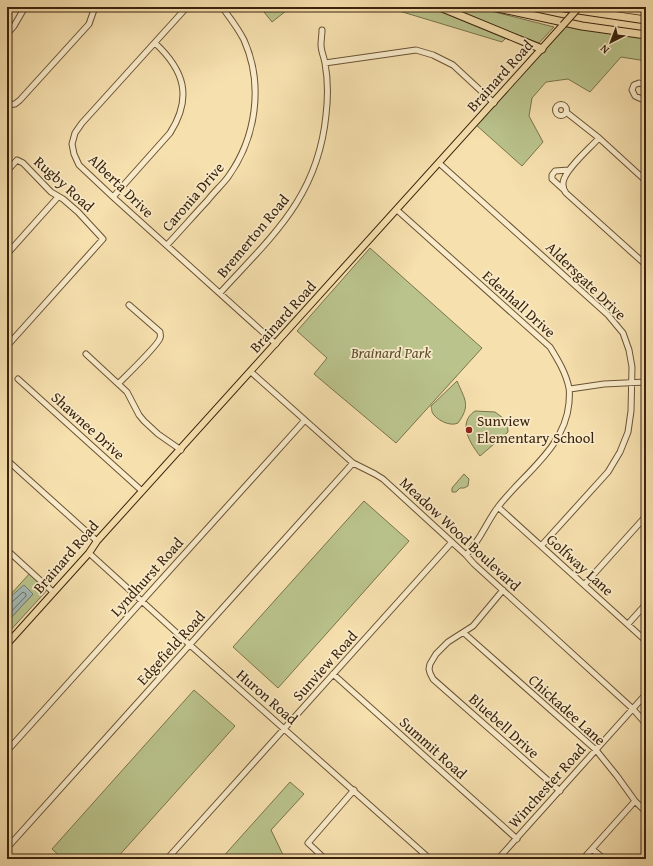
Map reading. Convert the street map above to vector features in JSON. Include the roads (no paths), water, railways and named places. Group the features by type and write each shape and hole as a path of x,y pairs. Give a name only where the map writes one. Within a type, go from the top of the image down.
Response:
{"highway":[{"path":"440,7 542,49"},
{"path":"493,7 582,26 646,35"},
{"path":"558,7 646,20"},
{"path":"610,7 646,12"}],"main road":[{"name":"Brainard Road","path":"7,644 89,553 97,541 181,450 579,7"}],"street":[{"path":"7,34 14,26 25,7"},
{"path":"7,105 15,104 20,100 89,24 95,7"},
{"name":"Alberta Drive","path":"187,7 82,123 75,133 72,144 74,154 79,165 113,197 276,344"},
{"name":"Caronia Drive","path":"167,245 227,177 245,148 250,132 255,98 254,80 250,58 244,41 222,7"},
{"name":"Bremerton Road","path":"220,293 282,225 304,193 312,176 323,137 326,114 327,88 325,63 321,46 322,30"},
{"path":"113,197 170,133 178,121 182,107 183,92 181,78 166,54 155,43"},
{"path":"325,63 416,50 433,55 453,65 494,103"},
{"path":"646,85 639,83 634,85 632,90 635,96 646,101"},
{"path":"566,112 599,138 646,181"},
{"path":"562,186 569,170 599,138"},
{"name":"Rugby Road","path":"7,171 17,160 23,163 35,177 78,212 103,239 7,346"},
{"name":"Aldersgate Drive","path":"439,163 608,315 623,333 629,350 632,367 631,412 628,432 620,452 608,472 541,546"},
{"path":"569,170 557,171 553,173 552,180 562,186 566,193 646,265"},
{"path":"7,254 58,197"},
{"name":"Edenhall Drive","path":"397,210 550,347 564,370 570,389 568,409 563,430 555,443 498,507 474,547 466,555"},
{"path":"119,383 156,347 160,339 160,332 129,304"},
{"path":"86,354 127,392 139,416 158,434 181,450"},
{"name":"Meadow Wood Boulevard","path":"251,372 353,463 383,479 633,709 646,724"},
{"name":"Shawnee Drive","path":"18,379 142,491"},
{"path":"570,389 604,384 646,382"},
{"name":"Lyndhurst Road","path":"7,751 305,420"},
{"path":"7,460 97,541"},
{"name":"Edgefield Road","path":"7,848 353,463"},
{"name":"Golfway Lane","path":"498,507 646,641"},
{"path":"584,585 646,516"},
{"name":"Sunview Road","path":"168,859 452,542"},
{"path":"7,550 53,592"},
{"name":"Huron Road","path":"89,553 430,859"},
{"path":"464,632 473,626 503,590"},
{"path":"628,624 646,604"},
{"name":"Bluebell Drive","path":"464,632 456,635 436,654 430,664 429,669 433,679 560,791"},
{"name":"Chickadee Lane","path":"464,632 596,750 646,812"},
{"name":"Summit Road","path":"333,674 517,839"},
{"name":"Winchester Road","path":"498,859 646,694"},
{"path":"325,859 308,842 354,790"},
{"path":"583,859 636,801"},
{"path":"592,849 604,859"}],"water":[{"path":"24,585 33,594 7,622 7,598 9,598"}],"place":[{"name":"Sunview Elementary School","path":"469,430"}],"park label":[{"name":"Brainard Park","path":"391,353"}]}
